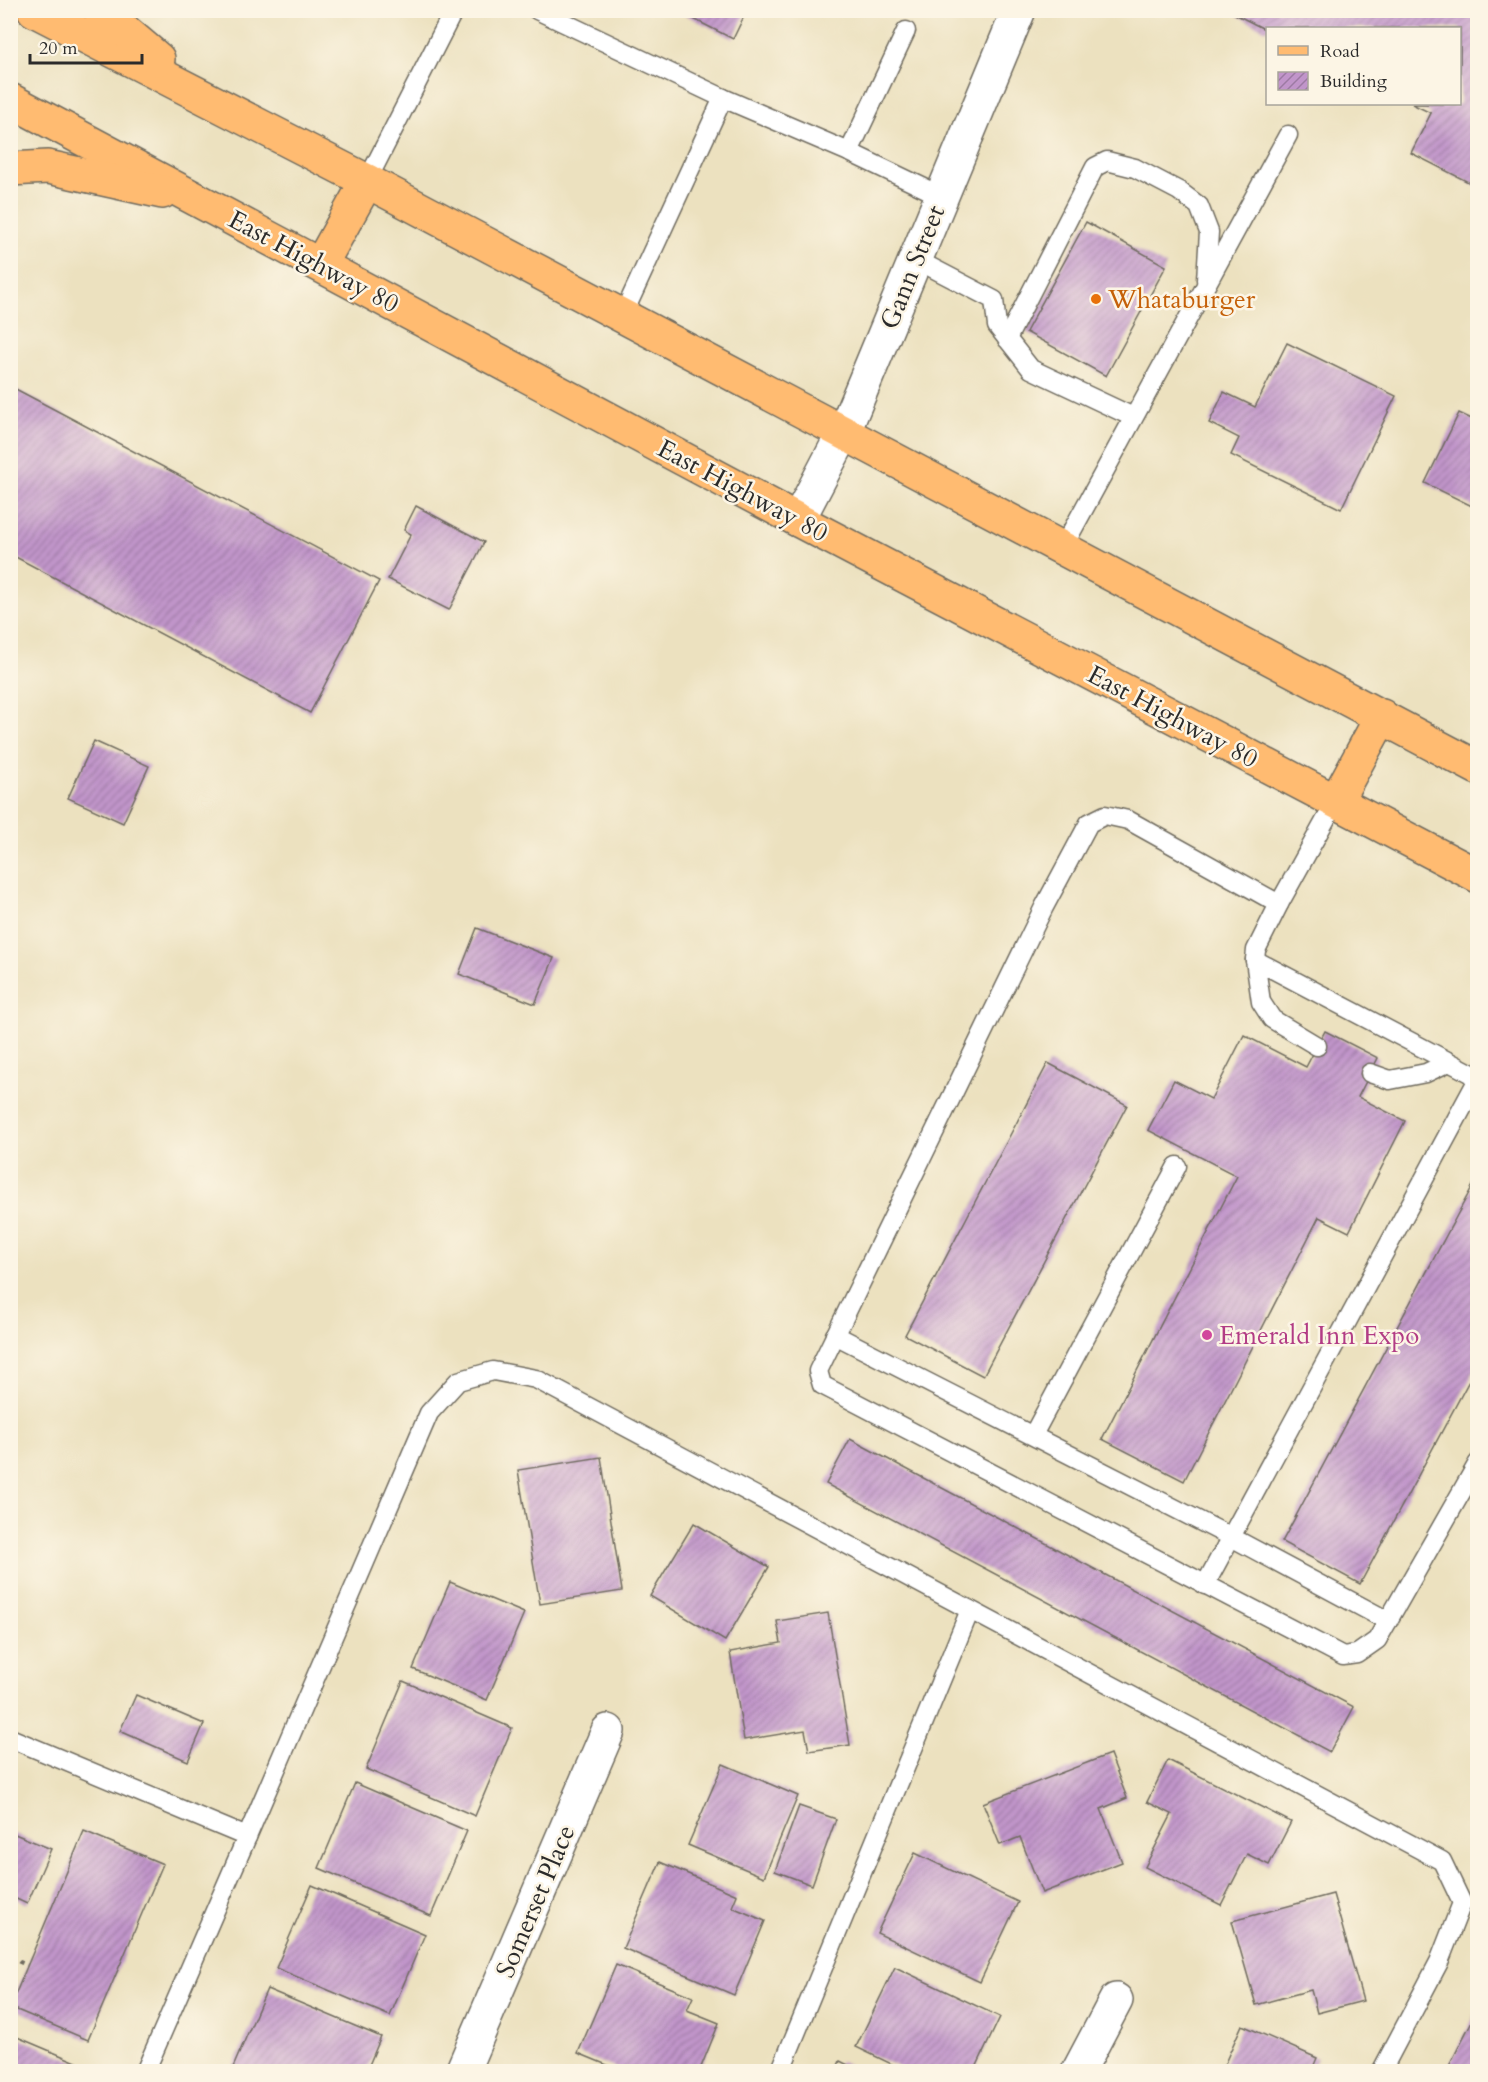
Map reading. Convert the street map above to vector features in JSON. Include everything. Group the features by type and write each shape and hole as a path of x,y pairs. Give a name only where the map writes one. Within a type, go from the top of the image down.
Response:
{"main road":[{"path":"34,10 367,181 1478,768"},
{"path":"100,10 206,98"},
{"name":"East Highway 80","path":"10,100 798,520 1478,876"},
{"path":"10,169 48,167 201,201"},
{"path":"321,264 367,181"},
{"path":"1336,801 1382,716"}],"street":[{"name":"Gann Street","path":"798,520 843,434 1019,10"},
{"name":"Somerset Place","path":"462,2072 608,1731"},
{"path":"1078,2072 1116,2000"}],"lane":[{"path":"367,181 454,10"},
{"path":"537,10 723,98 849,152 941,196"},
{"path":"849,152 906,31"},
{"path":"622,317 723,98"},
{"path":"1062,549 1288,135"},
{"path":"1007,339 1095,167 1107,161 1135,168 1179,191 1198,206 1209,232 1206,284"},
{"path":"915,259 994,300 997,326 1031,369 1133,417"},
{"path":"1317,1046 1272,1019 1261,1002 1256,950 1336,801"},
{"path":"1280,904 1128,820 1105,815 1089,824 1044,908 835,1335 818,1371 822,1385 1343,1656 1358,1654 1377,1640 1478,1463"},
{"path":"1205,1585 1478,1078 1256,960"},
{"path":"1370,1073 1389,1080 1426,1073 1449,1062"},
{"path":"1033,1435 1176,1166"},
{"path":"835,1335 1231,1537 1388,1621"},
{"path":"149,2070 429,1413 458,1381 493,1371 536,1379 1442,1861 1462,1903 1439,1962 1380,2072"},
{"path":"780,2072 970,1610"},
{"path":"10,1738 247,1837"}],"path":[{"path":"10,1958 27,1965"}],"building":[{"path":"676,10 747,10 733,39"},
{"path":"1227,10 1478,10 1478,187 1411,153 1431,113 1414,105 1461,105 1461,27 1266,27 1266,30"},
{"name":"Whataburger","path":"1086,222 1166,266 1106,376 1026,332"},
{"path":"1287,343 1396,396 1341,509 1231,455 1239,438 1209,423 1224,392 1255,407"},
{"path":"10,386 379,581 310,713 10,554"},
{"path":"1459,413 1478,422 1478,509 1425,483"},
{"path":"416,506 484,542 449,610 388,579 411,534 404,530"},
{"path":"94,741 149,766 123,823 68,798"},
{"path":"477,928 554,958 535,1004 459,974"},
{"name":"Emerald Inn Expo","path":"1325,1031 1378,1058 1358,1097 1405,1121 1349,1232 1319,1217 1184,1481 1102,1439 1237,1176 1148,1130 1174,1080 1211,1099 1244,1035 1306,1067"},
{"path":"1048,1063 1127,1105 983,1376 905,1335"},
{"name":"Emerald Inn Expo","path":"1478,1176 1478,1364 1360,1584 1282,1542"},
{"path":"850,1439 1354,1707 1330,1752 826,1484"},
{"path":"601,1457 622,1591 540,1604 518,1470"},
{"path":"694,1523 769,1567 725,1641 650,1596"},
{"path":"450,1582 524,1613 487,1700 413,1669"},
{"path":"828,1613 850,1745 809,1751 805,1730 744,1740 730,1652 781,1643 777,1621"},
{"path":"403,1681 512,1728 475,1816 366,1769"},
{"path":"136,1695 204,1724 188,1761 120,1731"},
{"path":"1110,1754 1127,1798 1101,1809 1122,1862 1042,1893 1020,1837 1000,1845 983,1803"},
{"path":"1168,1760 1291,1822 1269,1865 1247,1854 1221,1905 1145,1867 1172,1814 1147,1802"},
{"path":"723,1764 798,1796 764,1877 688,1845"},
{"path":"355,1783 467,1831 431,1916 319,1868"},
{"path":"799,1806 836,1819 812,1885 775,1871"},
{"path":"84,1831 163,1864 88,2040 10,2007"},
{"path":"10,1832 51,1849 27,1904 10,1896"},
{"path":"915,1853 1018,1902 980,1982 877,1933"},
{"path":"660,1862 737,1895 732,1907 765,1921 734,1995 623,1948"},
{"path":"312,1885 425,1934 390,2016 276,1968"},
{"path":"1333,1894 1363,2001 1317,2013 1311,1990 1256,2005 1232,1921"},
{"path":"616,1965 693,1997 687,2010 719,2023 699,2072 624,2072 578,2053"},
{"path":"895,1967 1000,2017 974,2072 908,2072 856,2047"},
{"path":"267,1989 381,2037 366,2072 231,2072"},
{"path":"1478,2009 1478,2072 1446,2072"},
{"path":"1242,2025 1317,2058 1311,2072 1221,2072"},
{"path":"10,2034 81,2064 78,2072 10,2072"},
{"path":"840,2061 862,2072 835,2072"}],"place":[{"name":"Whataburger","path":"1096,299"},
{"name":"Emerald Inn Expo","path":"1207,1335"}]}
